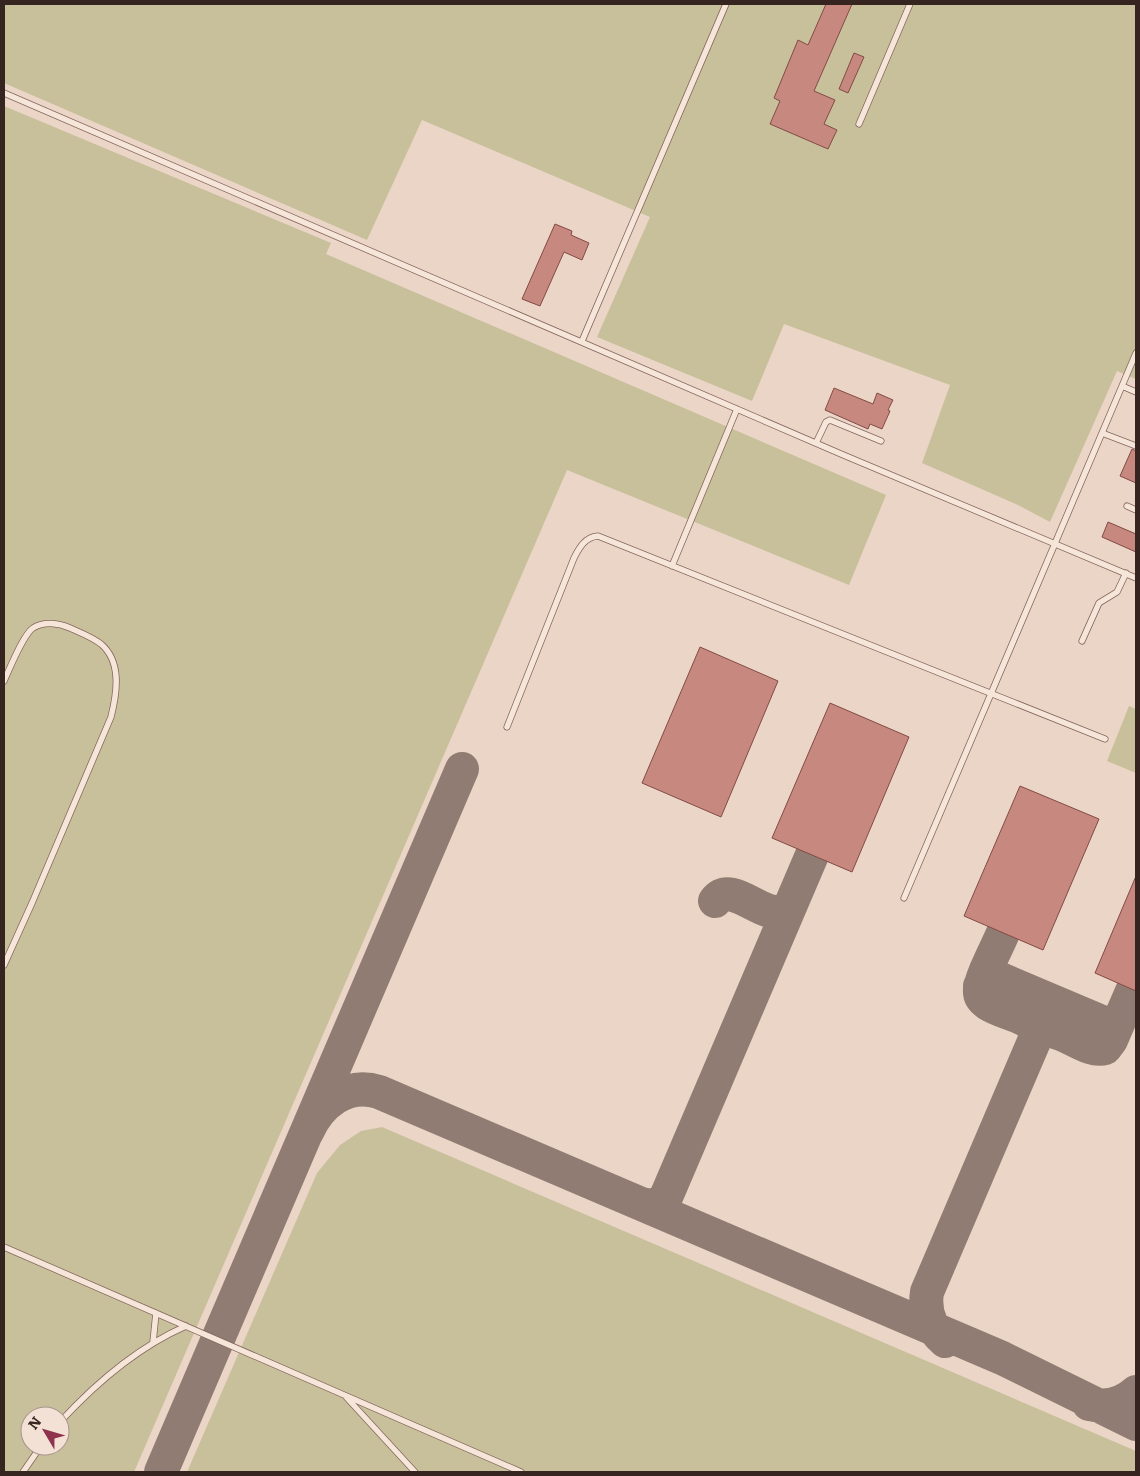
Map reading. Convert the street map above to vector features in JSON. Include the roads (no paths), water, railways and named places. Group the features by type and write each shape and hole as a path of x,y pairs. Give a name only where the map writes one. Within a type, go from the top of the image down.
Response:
{"lane":[{"path":"582,341 726,4"},
{"path":"859,124 910,4"},
{"path":"4,93 816,443 1136,578"},
{"path":"904,898 1136,353"},
{"path":"1122,386 1136,392"},
{"path":"672,566 737,409"},
{"path":"816,443 826,422 830,420 881,441"},
{"path":"1102,433 1136,446"},
{"path":"1127,506 1136,510"},
{"path":"507,727 574,558 586,540 592,536 598,536 1105,739"},
{"path":"1082,641 1099,603 1117,592 1126,573"},
{"path":"4,681 26,635 33,628 42,624 66,626 100,644 108,653 117,681 115,700 110,716 4,965"},
{"path":"4,1247 521,1472"},
{"path":"153,1342 156,1313"},
{"path":"70,1411 102,1380 153,1342 186,1326"},
{"path":"345,1396 414,1472"},
{"path":"23,1472 34,1456"}]}
